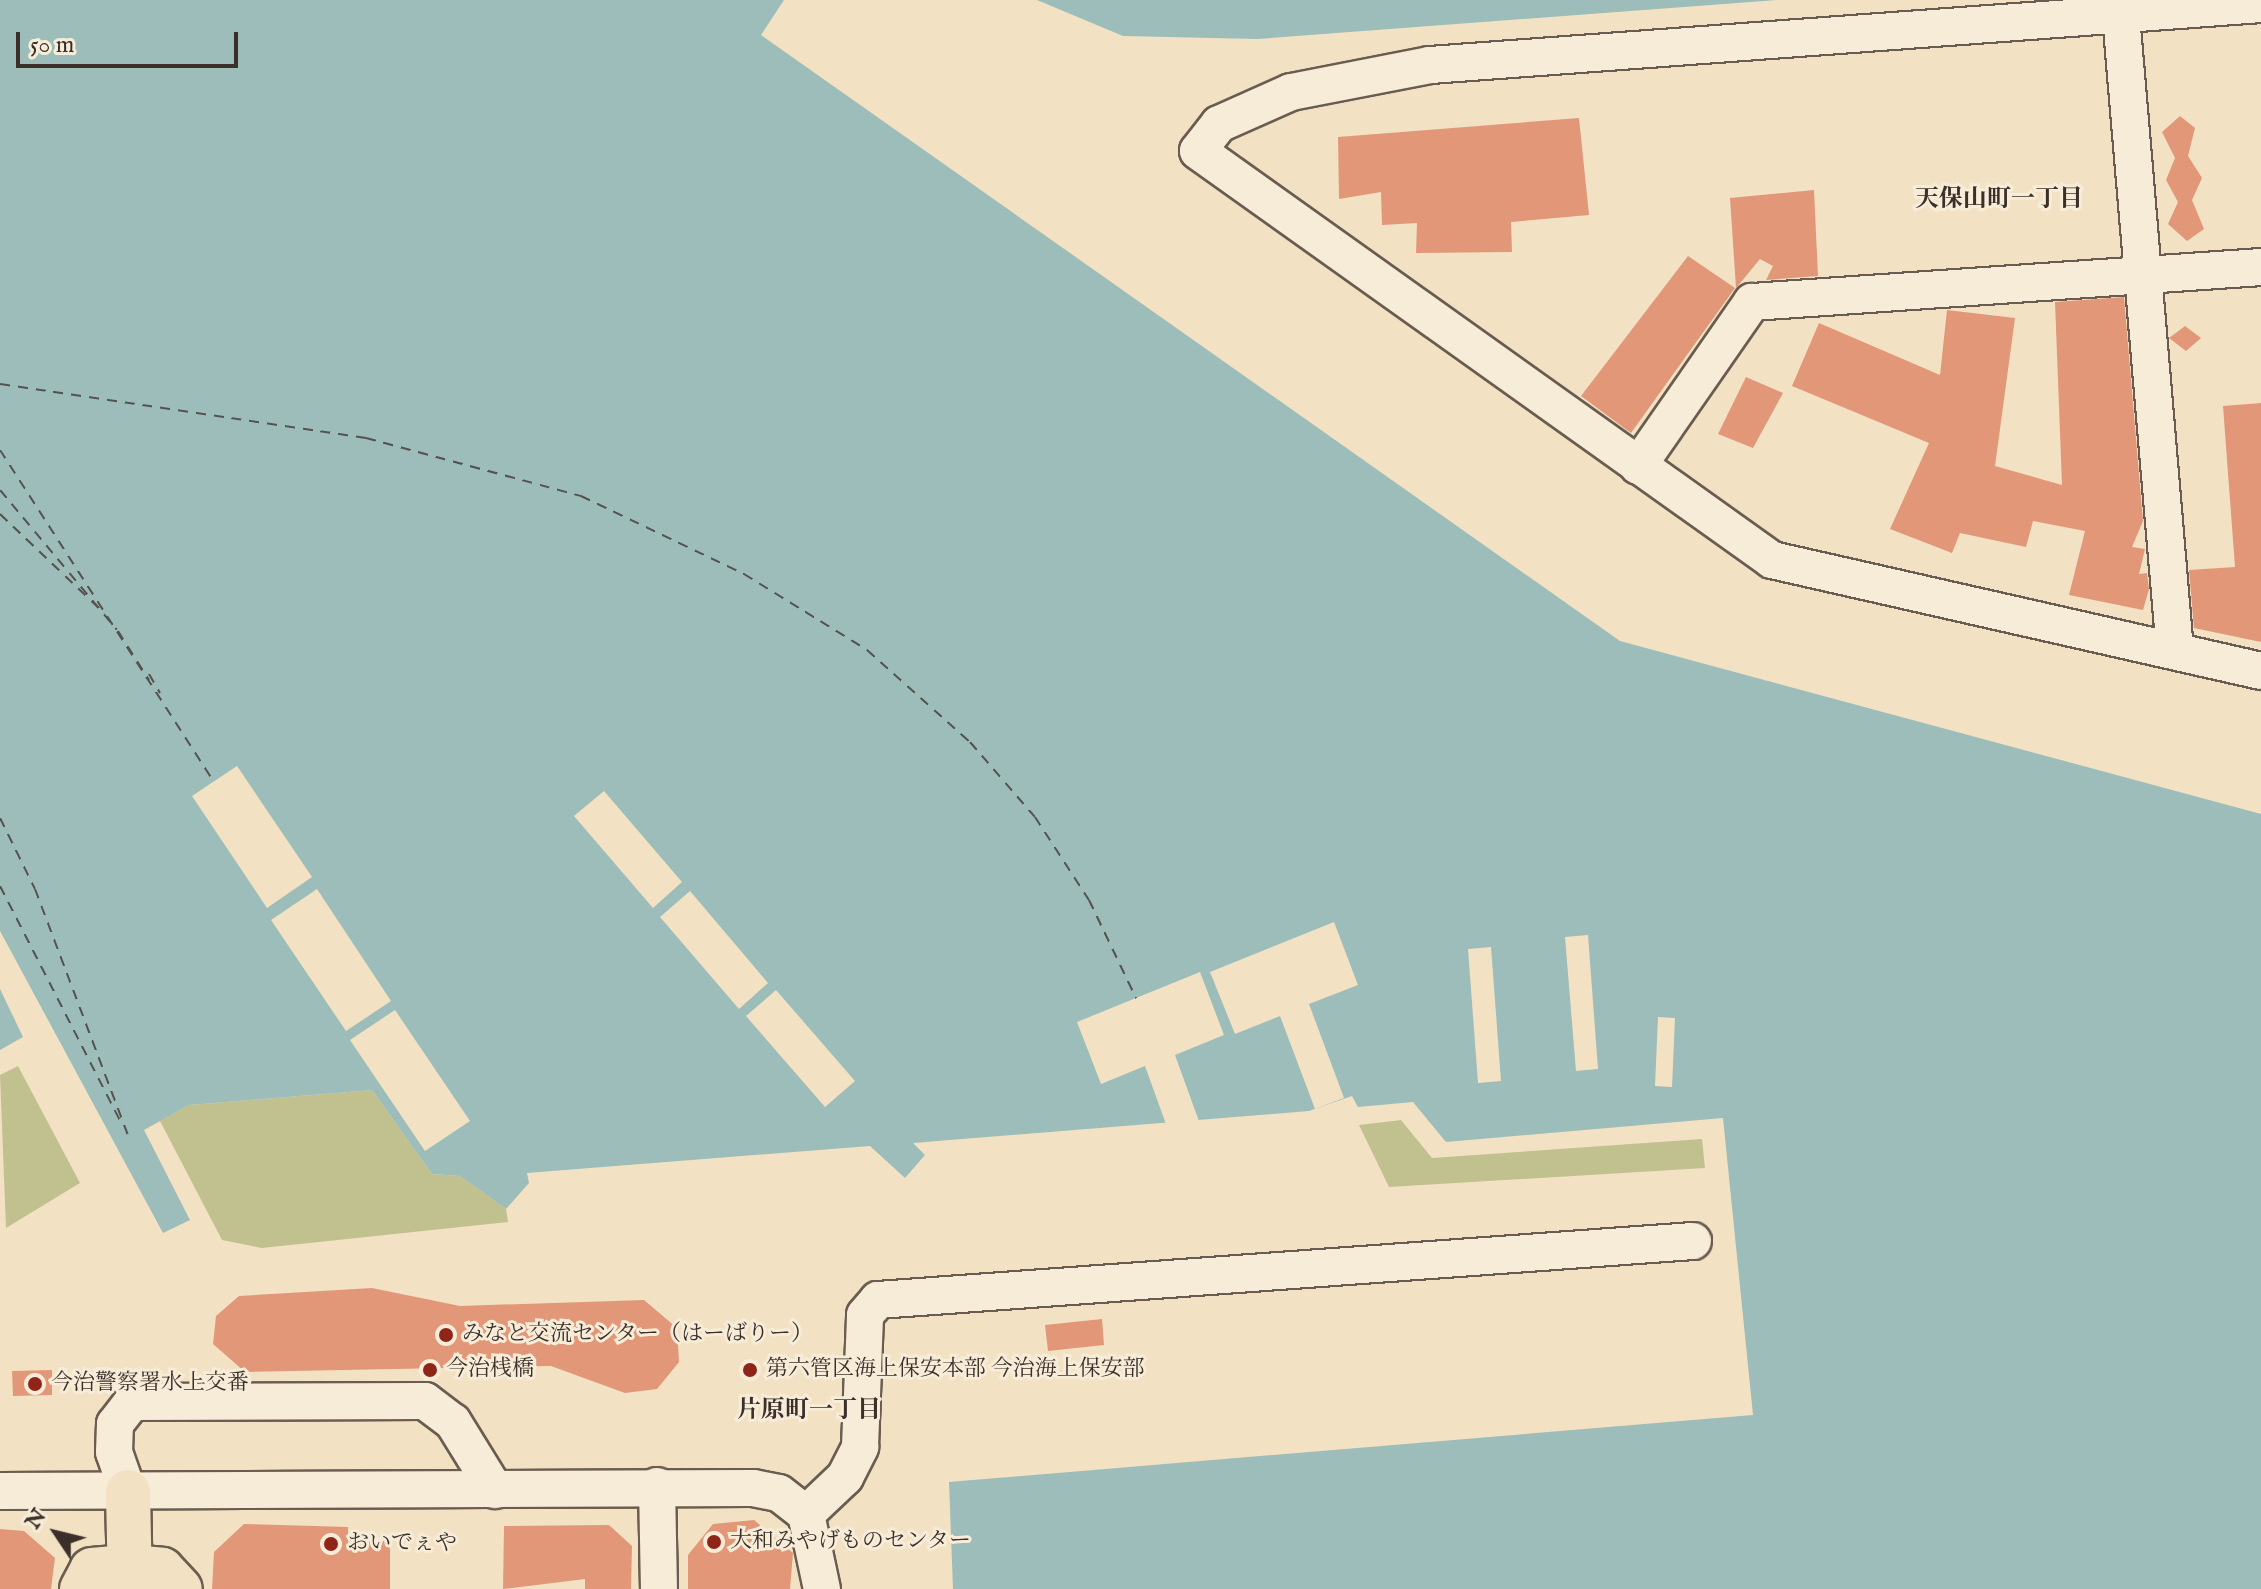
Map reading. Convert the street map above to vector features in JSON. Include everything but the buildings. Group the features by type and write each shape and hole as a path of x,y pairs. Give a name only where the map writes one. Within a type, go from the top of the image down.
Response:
{"main road":[{"path":"128,1492 130,1578"},
{"path":"82,1589 92,1570 130,1578 162,1570 180,1589"}],"street":[{"path":"2261,4 1430,65 1291,92 1219,124 1198,151 1772,560 2261,671"},
{"path":"2121,16 2175,651"},
{"path":"1638,466 1752,302 2261,267"},
{"path":"806,1514 845,1477 860,1447 865,1315 878,1300 1693,1241"},
{"path":"128,1492 114,1452 115,1424 132,1402 425,1401 453,1422 495,1490"},
{"path":"657,1486 659,1589"},
{"path":"0,1491 753,1488 779,1493 806,1514 822,1589"}],"green space":[{"path":"18,1066 80,1183 6,1228 0,1075"},
{"path":"372,1090 432,1174 460,1176 506,1209 508,1222 262,1248 222,1240 160,1121 189,1105"},
{"path":"1401,1120 1432,1158 1702,1139 1705,1168 1389,1187 1359,1125"}],"water":[{"path":"0,0 784,0 761,35 1620,641 2261,814 2261,1589 953,1589 949,1482 1753,1415 1723,1118 1446,1142 1413,1102 1358,1107 1352,1096 1309,1111 913,1143 925,1155 905,1178 870,1146 527,1173 529,1183 506,1209 460,1176 432,1174 372,1090 189,1105 144,1130 190,1220 163,1233 0,931"},
{"path":"1037,0 1777,0 1257,39 1123,36"},
{"path":"0,989 23,1037 0,1050"}],"pier":[{"path":"237,766 312,877 267,908 192,796"},
{"path":"604,791 682,882 653,908 574,816"},
{"path":"317,889 391,1001 346,1031 271,920"},
{"path":"690,891 768,983 739,1009 660,917"},
{"path":"1334,922 1358,985 1309,1004 1344,1098 1315,1109 1280,1016 1235,1034 1210,972"},
{"path":"1588,935 1598,1069 1576,1071 1565,937"},
{"path":"1491,947 1501,1081 1478,1083 1468,949"},
{"path":"1200,972 1224,1035 1175,1055 1200,1124 1167,1127 1145,1066 1101,1084 1077,1022"},
{"path":"776,990 855,1081 825,1107 746,1016"},
{"path":"395,1010 470,1121 425,1151 350,1040"},
{"path":"1658,1017 1675,1018 1672,1087 1655,1086"}],"ferry route":[{"path":"0,384 366,438 581,496 744,574 867,650 970,742 1035,817 1089,900 1136,998"},
{"path":"0,450 214,782"},
{"path":"0,490 117,630"},
{"path":"0,514 104,613"},
{"path":"118,631 149,680"},
{"path":"149,674 160,693"},
{"path":"0,818 35,889 129,1138"},
{"path":"0,886 123,1126"}],"place":[{"name":"みなと交流センター（はーばりー）","path":"446,1335"},
{"name":"今治桟橋","path":"430,1370"},
{"name":"第六管区海上保安本部 今治海上保安部","path":"750,1370"},
{"name":"今治警察署水上交番","path":"35,1384"},
{"name":"大和みやげものセンター","path":"714,1542"},
{"name":"おいでぇや","path":"331,1544"}],"district":[{"name":"天保山町一丁目","path":"1999,200"},
{"name":"片原町一丁目","path":"809,1411"}]}
